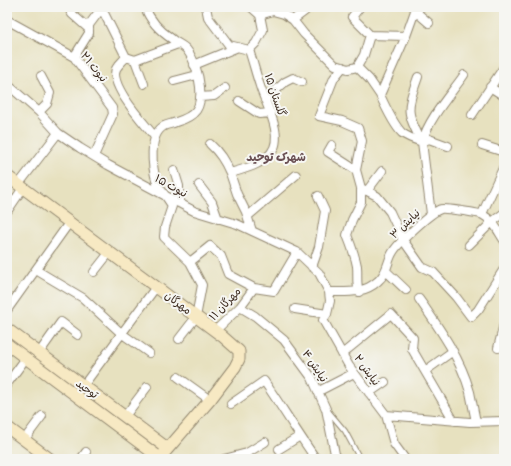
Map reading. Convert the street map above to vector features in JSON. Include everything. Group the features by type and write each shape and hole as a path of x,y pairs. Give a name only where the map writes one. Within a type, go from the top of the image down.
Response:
{"street":[{"path":"68,7 72,14 89,29"},
{"path":"145,7 148,14 159,29 186,49 194,65 200,86 200,103 192,116 163,127 155,137 153,146 155,177 158,185 167,196 172,206 165,227 164,237 190,262 202,286 196,317 179,339"},
{"path":"206,7 208,17 229,45 249,50 256,43 263,30 256,10 273,11 284,14 293,20 336,65 348,69 357,66 364,55 370,35"},
{"path":"293,20 305,11 302,7"},
{"path":"360,7 352,17 370,35 406,36"},
{"path":"74,58 89,33 89,25 101,8 126,57 135,60 178,44"},
{"path":"380,95 417,8 429,23"},
{"name":"نبوت ۲۱","path":"7,21 74,58 88,74 113,111 94,156"},
{"path":"194,65 238,47"},
{"name":"گلستان ۱۵","path":"230,173 259,163 272,152 276,137 271,113 265,100 249,50"},
{"path":"126,57 116,70 115,78 122,96 155,137"},
{"path":"135,60 144,84"},
{"path":"357,66 369,79 380,95 389,113 402,133 422,142 429,139 448,146"},
{"path":"472,115 504,67"},
{"path":"343,68 334,78 319,116 342,121 358,128 362,141 356,170 364,190 377,196 390,212 403,240 422,267 433,272 472,317 504,269"},
{"path":"422,142 425,133 433,120 464,75"},
{"path":"39,112 47,104 50,93 42,76"},
{"path":"174,81 197,76"},
{"path":"418,77 409,103 410,118 422,142 431,214"},
{"path":"265,100 285,82 293,78 302,82"},
{"name":"نبوت ۱۵","path":"7,84 39,112 58,133 108,165 194,211 218,218 252,231 297,252 319,273 329,292"},
{"path":"490,87 504,96"},
{"path":"200,97 214,96 225,88"},
{"path":"239,101 259,114 271,113"},
{"path":"8,210 20,187 58,133"},
{"path":"210,144 219,152 230,173 237,194 248,216 252,231"},
{"path":"332,145 328,152 356,170"},
{"path":"482,145 504,152"},
{"path":"504,166 482,214 492,222 504,240"},
{"path":"174,170 179,186 179,203"},
{"path":"329,292 359,292 357,284 357,266 347,235 352,220 361,202 364,190 382,171"},
{"path":"248,216 296,175"},
{"name":"مهرگان","path":"7,176 222,336 239,351 239,359 235,366 210,400 159,459"},
{"path":"199,185 212,202 218,218"},
{"path":"312,267 319,247 325,211 318,196"},
{"name":"نیایش ۳","path":"359,292 378,281 386,271 393,252 403,240 431,214 441,209 482,214"},
{"path":"469,245 492,222 504,213"},
{"path":"7,310 69,223"},
{"path":"190,262 210,246 221,256 228,274 254,288"},
{"name":"مهرگان ۱۱","path":"215,331 240,307 254,288 274,291 297,252"},
{"path":"94,272 109,253"},
{"path":"36,270 83,298 121,333 149,353"},
{"path":"386,271 406,290"},
{"path":"83,386 156,287"},
{"name":"نیایش ۲","path":"329,292 330,301 327,314 323,320 354,374 386,415 394,444 405,459"},
{"path":"419,299 444,335 453,351 470,390 476,422"},
{"name":"نیایش ۴","path":"240,307 255,316 284,340 312,378 326,409 336,459"},
{"path":"295,308 327,314"},
{"path":"342,354 391,314 413,338 412,350 454,421"},
{"path":"39,353 61,322 78,335"},
{"path":"498,348 504,324"},
{"name":"توحید","path":"7,329 167,448"},
{"name":"توحید","path":"7,344 159,459"},
{"path":"425,371 453,351"},
{"path":"7,384 26,358"},
{"path":"319,392 354,374"},
{"path":"178,376 210,400"},
{"path":"231,404 264,381 316,459"},
{"path":"369,393 385,382"},
{"path":"125,416 147,387"},
{"path":"386,415 454,421 504,421"},
{"path":"24,440 42,416"},
{"path":"7,427 50,459"},
{"path":"279,449 300,436"},
{"path":"224,459 237,457 265,442"}],"lane":[{"path":"326,409 345,431 360,459"}],"district":[{"name":"شهرک توحید","path":"276,157"}]}
